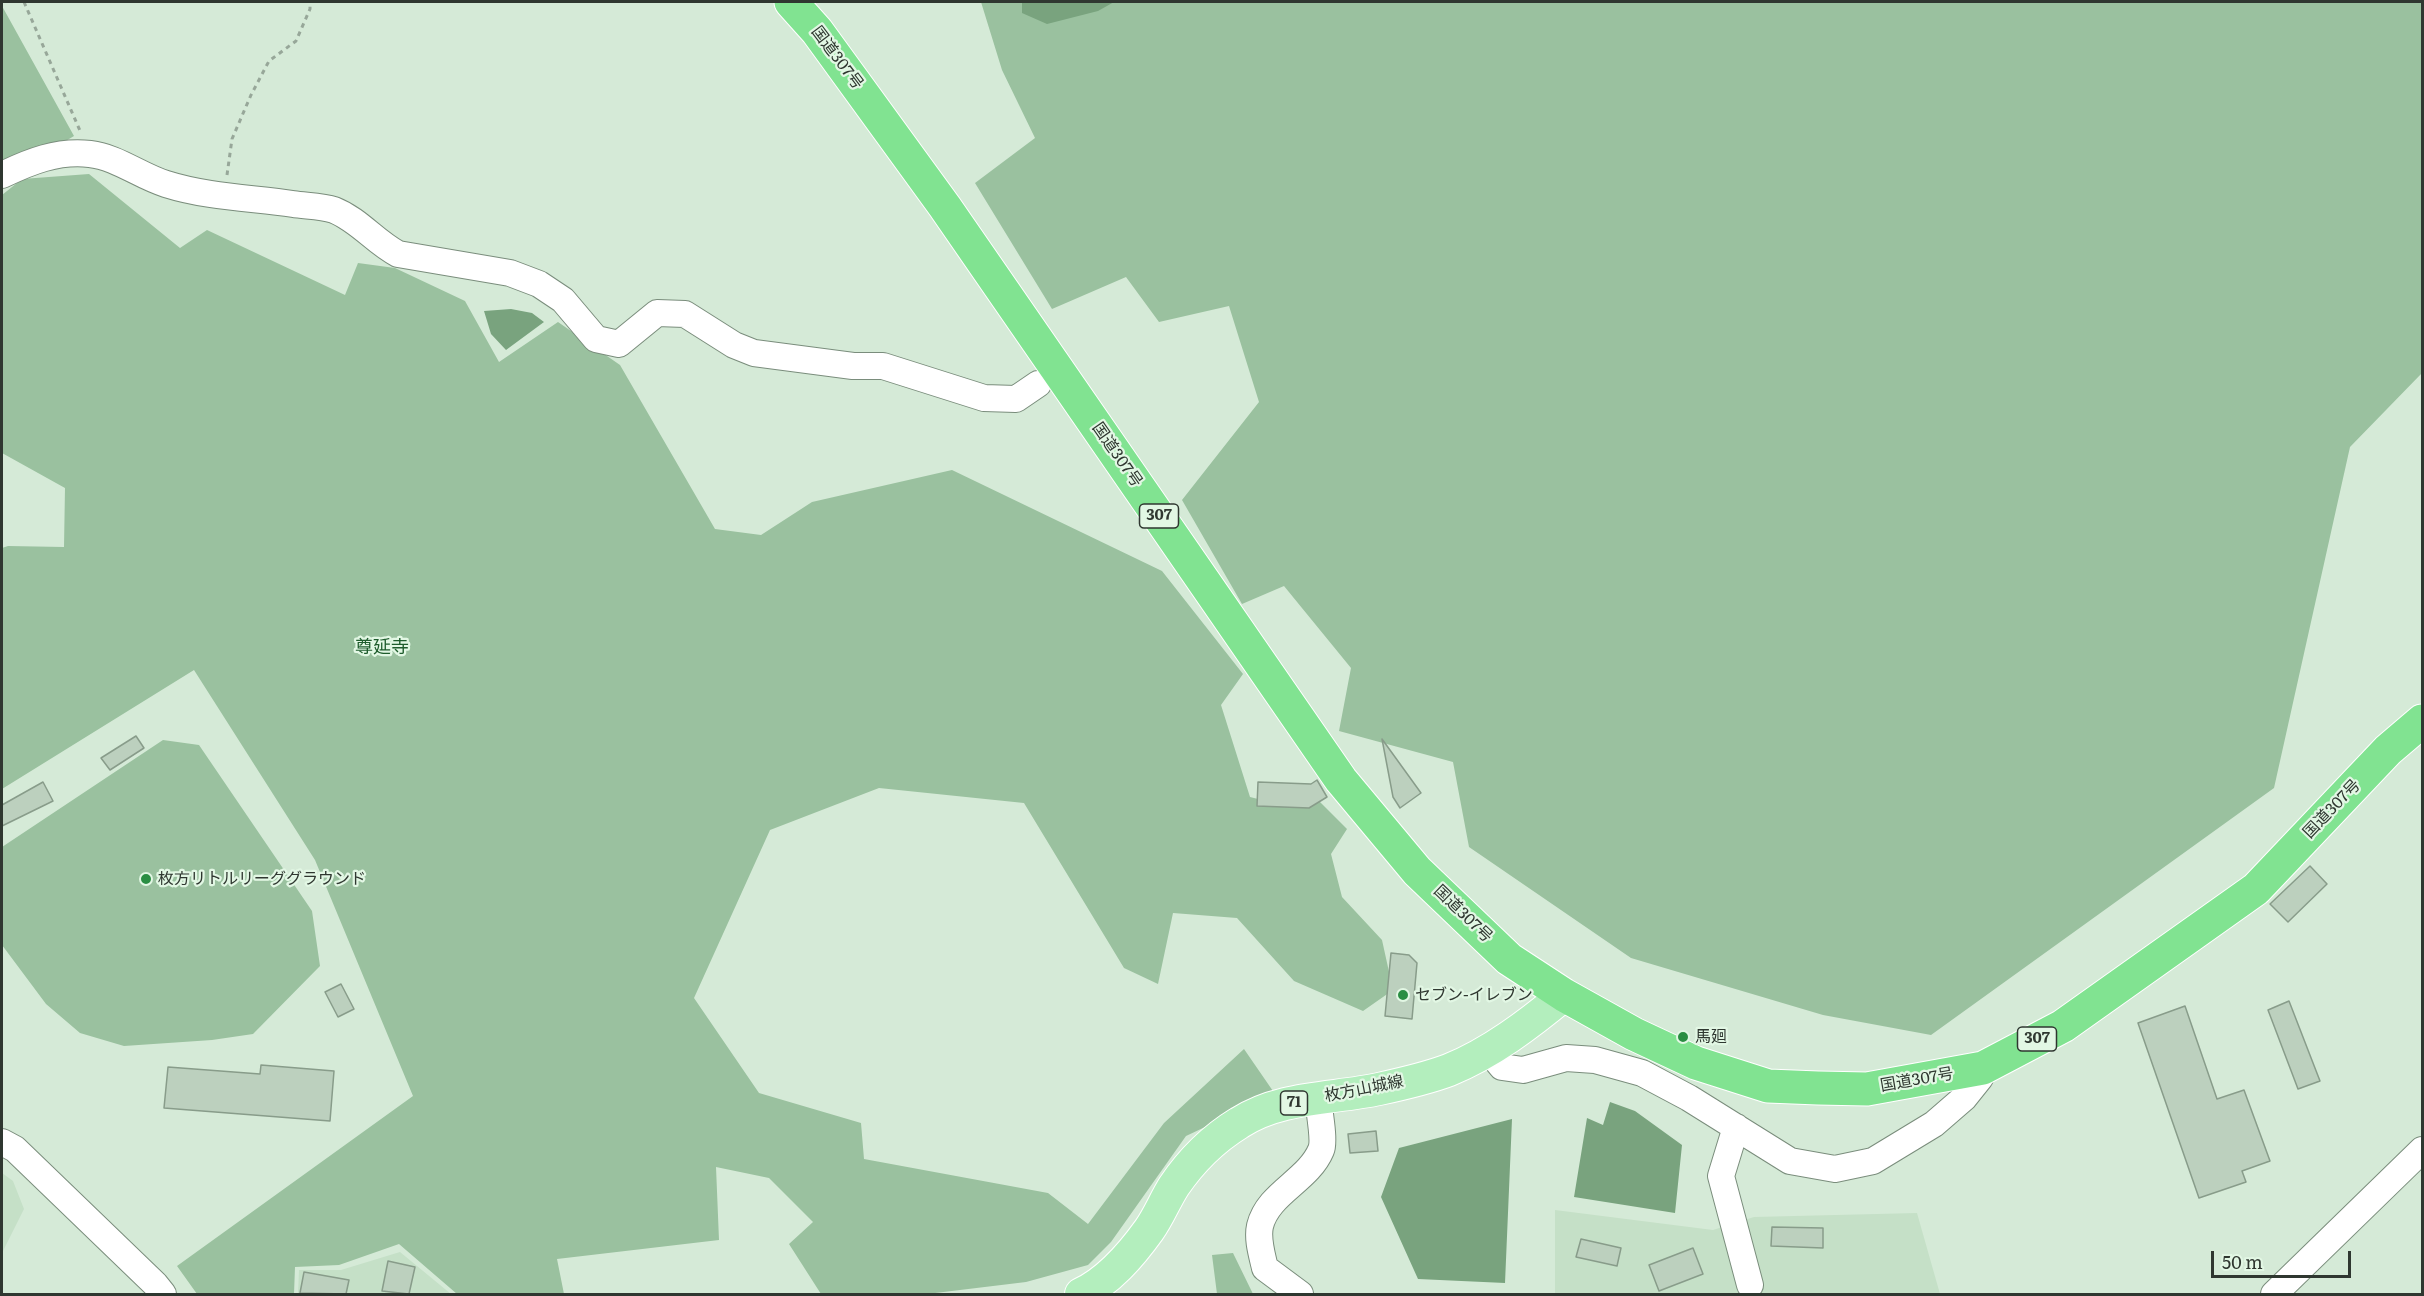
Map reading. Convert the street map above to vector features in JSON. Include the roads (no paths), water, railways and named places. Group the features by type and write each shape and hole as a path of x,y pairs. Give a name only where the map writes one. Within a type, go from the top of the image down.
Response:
{"highway":[{"name":"国道307号","path":"791,2 818,31 945,207 1341,780 1417,870 1509,959 1564,995 1634,1034 1696,1063 1768,1086 1867,1089 1983,1068 2063,1026 2256,889 2388,750 2422,721"}],"main road":[{"name":"枚方山城線","path":"1081,1294 1100,1286 1122,1263 1150,1229 1174,1186 1201,1152 1239,1122 1278,1105 1378,1089 1449,1070 1488,1050 1530,1023 1564,995"}],"street":[{"path":"2,175 33,160 53,156 90,154 131,167 166,184 224,196 332,209 352,219 383,247 398,254 510,273 539,284 563,300 596,339 619,344 657,313 685,314 734,345 754,353 853,366 883,366 984,398 1016,399 1038,384"},
{"path":"1488,1050 1502,1067 1523,1070 1566,1058 1595,1060 1641,1073 1689,1098 1790,1161 1802,1165 1835,1169 1873,1161 1934,1124 1964,1098 1980,1078 1983,1068"},
{"path":"1300,1294 1265,1268 1260,1227 1268,1207 1305,1175 1322,1148 1318,1099"},
{"path":"1736,1127 1721,1176 1750,1285"},
{"path":"2,1142 15,1149 163,1294"},
{"path":"2274,1294 2422,1150"}],"place":[{"name":"枚方リトルリーググラウンド","path":"146,879"},
{"name":"セブン-イレブン","path":"1403,995"},
{"name":"馬廻","path":"1683,1037"}],"district":[{"name":"尊延寺","path":"382,648"}]}
